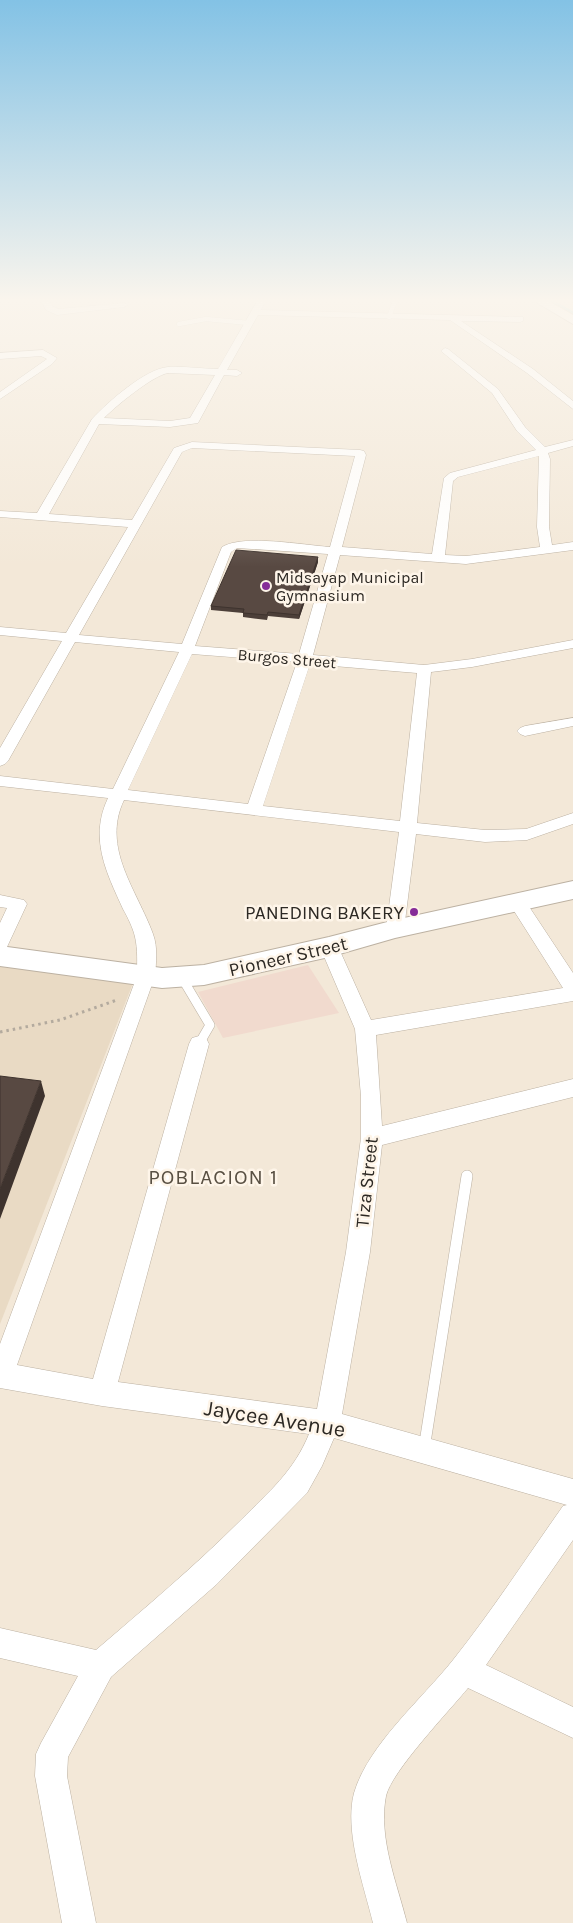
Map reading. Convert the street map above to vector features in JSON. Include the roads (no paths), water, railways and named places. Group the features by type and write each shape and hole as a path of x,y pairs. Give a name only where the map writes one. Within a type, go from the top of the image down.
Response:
{"main road":[{"name":"Pioneer Street","path":"0,956 143,984 204,976 329,947 395,929 573,890"}],"street":[{"path":"0,396 12,388"},
{"path":"41,517 80,452 96,421 108,408 136,388"},
{"path":"96,421 170,424 194,421 212,388"},
{"path":"491,388 525,434 542,450 544,459 543,527 547,550"},
{"path":"551,388 573,406"},
{"path":"438,558 448,480 461,473 573,442"},
{"path":"0,761 178,450 184,446 360,453 306,659 254,809"},
{"path":"0,514 135,524"},
{"path":"1,1375 143,984 147,949 144,935 111,860 107,841 107,824 117,794 187,649 226,550 234,545 244,544 438,558 480,559 573,546"},
{"name":"Burgos Street","path":"0,630 187,649 424,669 472,663 573,644"},
{"path":"395,929 408,828 424,669"},
{"path":"525,731 573,722"},
{"path":"0,780 485,836 516,836 573,818"},
{"path":"0,902 18,904 0,942"},
{"path":"518,903 573,988"},
{"name":"Tiza Street","path":"327,1423 358,1252 372,1138 371,1096 365,1030 329,947"},
{"path":"365,1030 573,994"},
{"path":"102,1393 199,1044"},
{"path":"372,1138 573,1088"},
{"name":"Jaycee Avenue","path":"1,1375 102,1393 327,1423 573,1493"},
{"path":"79,1923 51,1776 52,1754 100,1666 207,1574 297,1483 314,1457 327,1423"},
{"path":"390,1923 368,1835 370,1794 385,1763 464,1670 573,1516"},
{"path":"0,1643 100,1666"},
{"path":"464,1670 573,1723"}],"lane":[{"path":"182,978 210,1025 199,1044"},
{"path":"424,1451 467,1176"}],"place":[{"name":"Midsayap Municipal Gymnasium","path":"266,586"},
{"name":"PANEDING BAKERY","path":"414,912"}],"district":[{"name":"POBLACION 1","path":"213,1177"}]}
